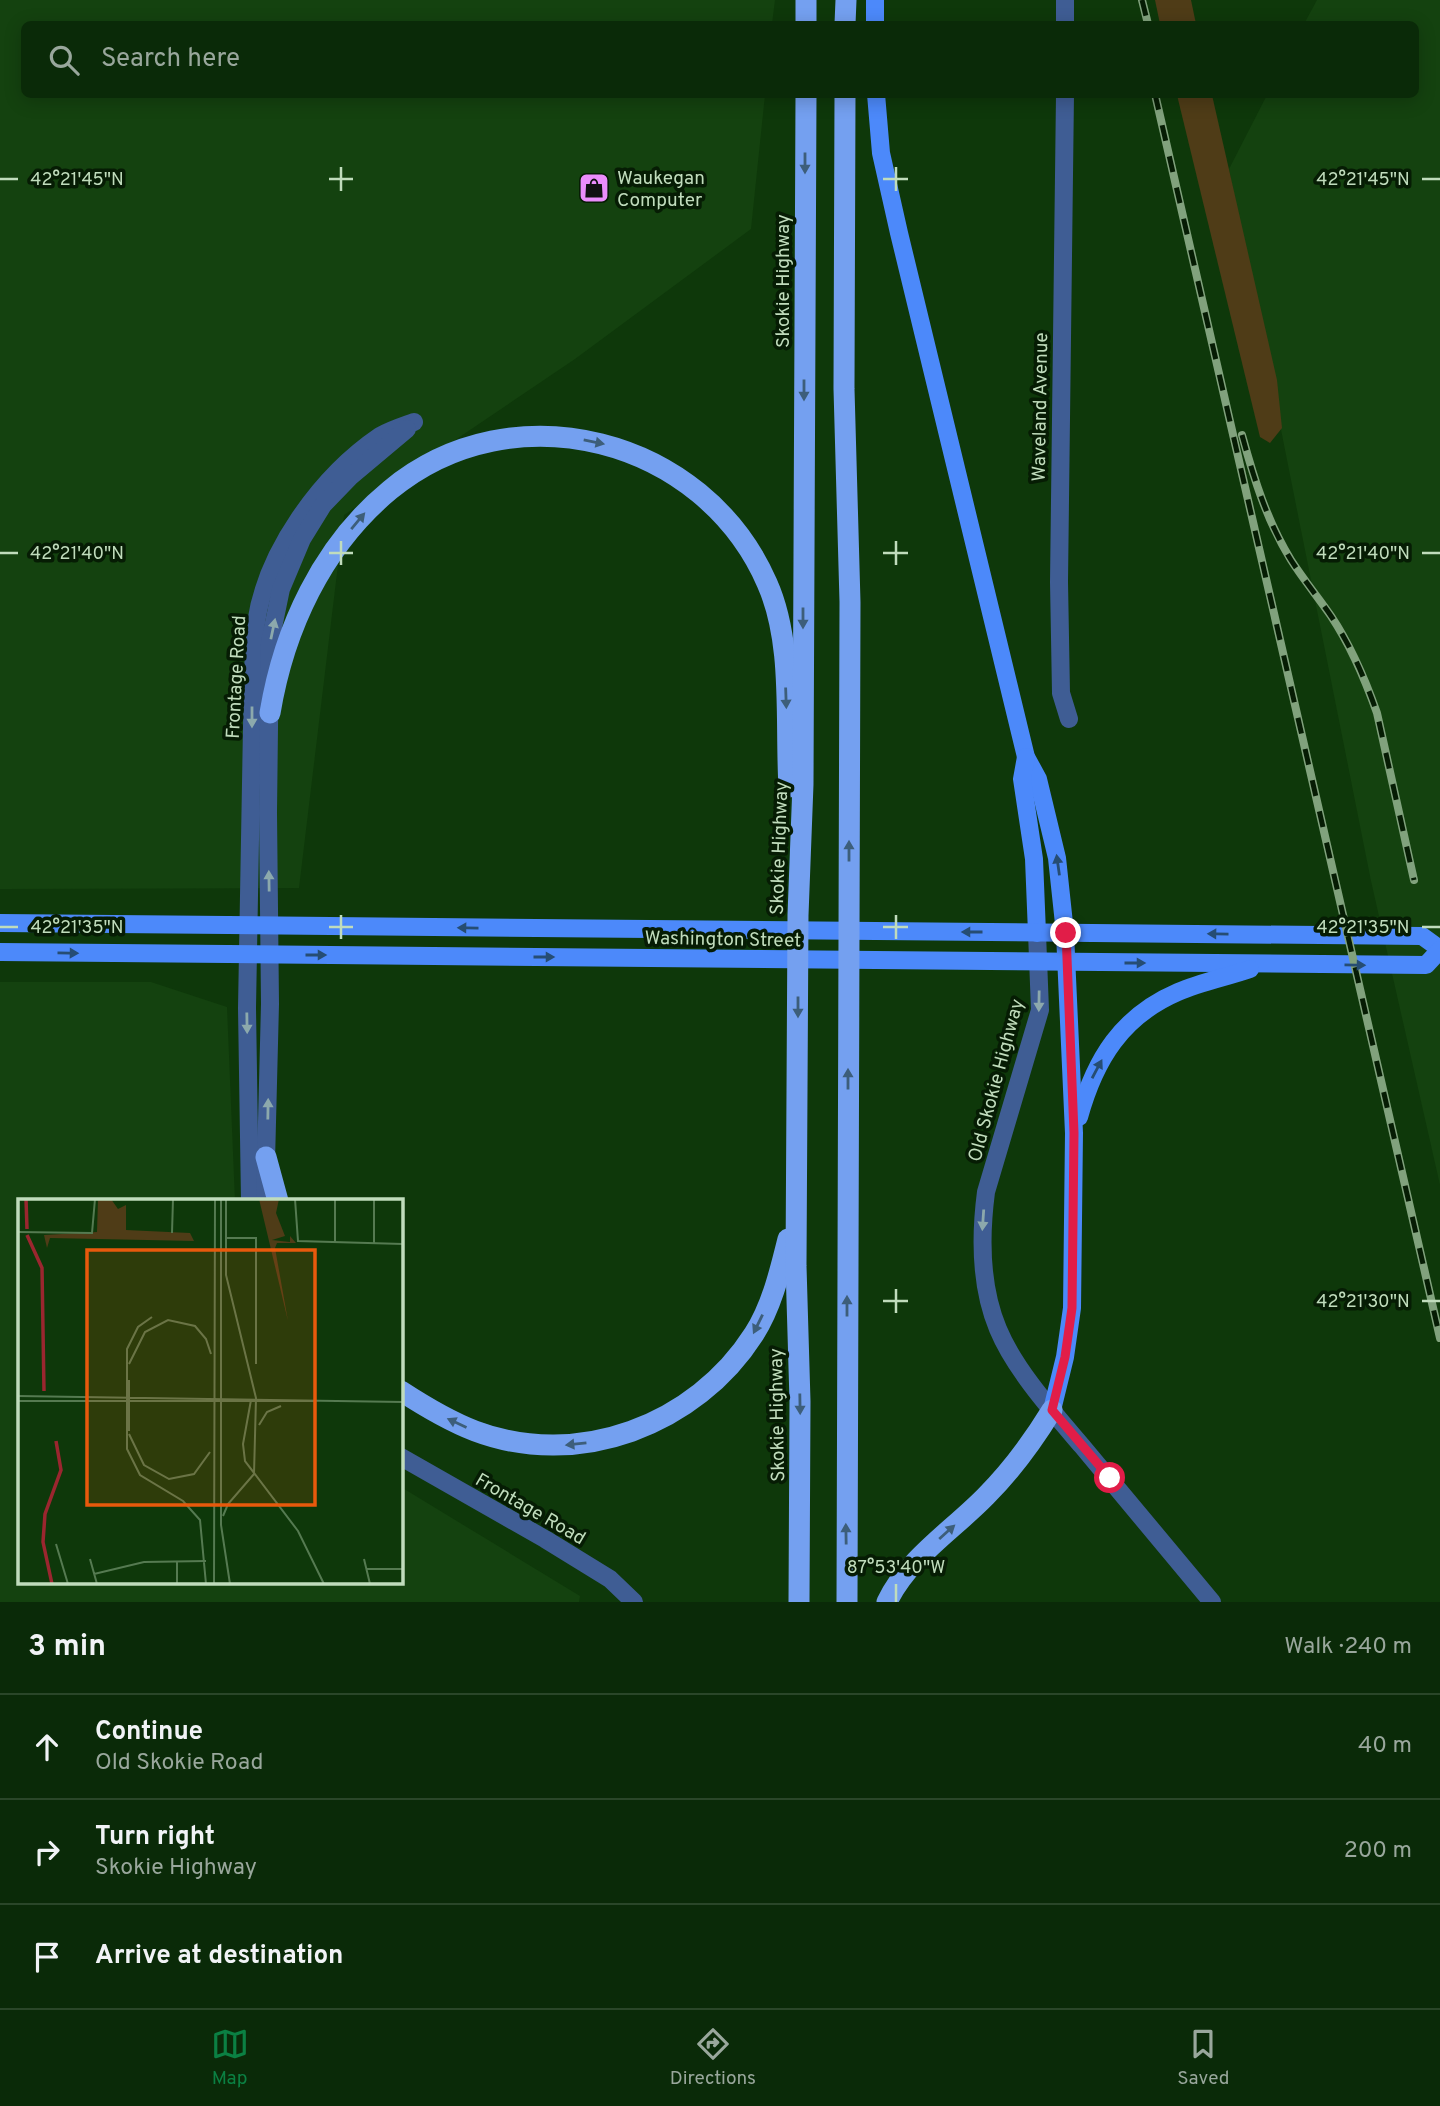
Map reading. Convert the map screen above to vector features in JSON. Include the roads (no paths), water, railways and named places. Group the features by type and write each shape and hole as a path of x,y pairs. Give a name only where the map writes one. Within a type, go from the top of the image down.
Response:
{"highway":[{"path":"806,0 806,21"},
{"path":"845,21 846,0"},
{"name":"Skokie Highway","path":"799,1602 800,1401 796,1266 803,784 806,98"},
{"path":"845,98 844,389 850,602 847,1602"},
{"path":"270,713 276,675 298,613 316,579 365,512 402,481 446,456 478,445 511,439 557,436 591,441 640,456 681,478 714,505 736,530 755,558 768,585 779,617 783,644 799,915"},
{"path":"266,1157 277,1199"},
{"path":"402,1392 433,1412 476,1432 519,1443 544,1445 602,1440 649,1425 679,1409 700,1395 731,1366 755,1332 777,1283 789,1237 797,1164"},
{"path":"887,1602 920,1558 985,1497 1011,1468 1052,1410"}],"main road":[{"path":"875,0 875,21"},
{"path":"876,98 881,153 898,233 1026,757 1038,779 1057,858 1066,933 1074,1133 1072,1308 1065,1357 1052,1410"},
{"name":"Old Skokie Highway","path":"1026,757 1022,779 1034,859 1037,933"},
{"name":"Washington Street","path":"0,923 1422,936 1440,950 1426,965 0,952"},
{"path":"1074,1133 1097,1067 1135,1017 1180,991 1265,964"}],"street":[{"path":"1065,0 1065,21"},
{"name":"Waveland Avenue","path":"1065,98 1059,582 1061,693 1069,719"},
{"name":"Frontage Road","path":"250,1199 248,926 256,622 266,583 283,546 326,483 381,435 414,422 398,439 351,476 323,505 302,539 281,589 270,642 270,955 265,1199"},
{"name":"Old Skokie Highway","path":"1037,933 1040,1010 990,1179 983,1218 982,1252 986,1286 997,1328 1012,1359 1212,1602"},
{"name":"Frontage Road","path":"402,1458 567,1552 610,1579 634,1602"}],"railway":[{"path":"1142,0 1147,21"},
{"path":"1156,98 1440,1338"},
{"path":"1242,435 1256,484 1275,530 1291,560 1338,627 1368,688 1377,713 1414,880"}],"place":[{"name":"Waukegan Computer","path":"594,188"}]}
